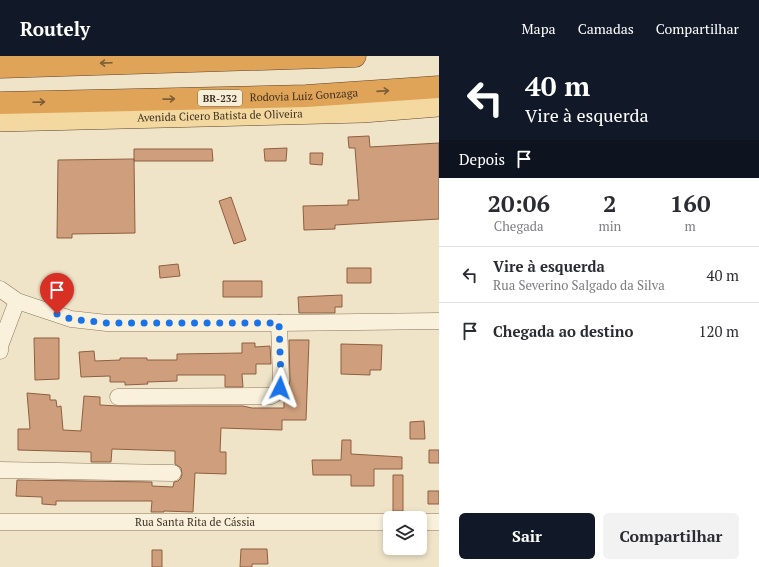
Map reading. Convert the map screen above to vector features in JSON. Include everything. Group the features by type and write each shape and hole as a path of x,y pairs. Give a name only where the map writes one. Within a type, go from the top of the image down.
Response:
{"highway":[{"path":"0,67 355,56"},
{"name":"Rodovia Luiz Gonzaga","path":"0,103 306,96 439,87"}],"main road":[{"name":"Avenida Cicero Batista de Oliveira","path":"0,121 363,112 439,106"}],"street":[{"path":"0,289 17,301 71,319 107,323 439,321"},
{"path":"0,352 0,346 17,301"},
{"path":"118,397 271,396 277,394 280,388 281,380 279,323"},
{"path":"0,470 173,473"},
{"name":"Rua Santa Rita de Cássia","path":"0,522 383,522"},
{"path":"427,522 439,522"}],"building":[{"path":"369,136 370,147 439,143 439,219 335,225 335,229 304,230 303,206 348,205 348,200 359,200 355,148 349,148 348,137"},
{"path":"287,148 286,161 265,161 264,149"},
{"path":"134,149 212,149 213,161 134,161"},
{"path":"310,153 323,153 322,165 310,164"},
{"path":"134,159 135,233 72,234 72,238 57,238 58,160"},
{"path":"231,197 246,240 234,244 219,201"},
{"path":"178,264 180,276 160,278 159,266"},
{"path":"347,268 371,268 371,283 347,283"},
{"path":"223,281 262,281 262,297 223,297"},
{"path":"342,295 342,307 335,307 335,313 299,313 298,297"},
{"path":"34,338 59,338 59,379 35,380"},
{"path":"289,340 309,340 306,420 282,420 282,430 221,428 220,452 226,452 226,474 195,473 193,512 151,512 152,501 56,501 56,505 42,504 42,497 16,496 17,480 152,482 152,486 173,487 174,482 181,478 182,474 181,468 175,464 175,451 112,449 111,462 91,462 91,452 18,450 18,429 30,429 27,393 50,395 50,400 56,400 57,407 61,406 63,430 81,431 84,396 100,397 100,405 243,406 252,408 284,408 284,398 288,391 290,381"},
{"path":"242,343 255,343 255,347 270,346 271,364 256,364 256,374 242,374 243,387 225,387 225,375 177,375 177,381 147,382 148,384 125,385 125,382 110,382 110,376 81,377 79,352 94,351 95,361 120,360 120,358 177,360 177,354 242,353"},
{"path":"341,344 382,345 381,370 370,370 370,375 341,374"},
{"path":"424,421 425,439 410,439 410,422"},
{"path":"342,440 351,440 351,454 402,457 402,469 374,469 374,486 351,486 351,475 313,475 312,460 341,460"},
{"path":"429,450 439,450 439,463 429,463"},
{"path":"393,475 403,475 403,511 393,511"},
{"path":"428,491 439,491 439,504 428,504"},
{"path":"241,549 267,549 268,564 252,564 252,567 240,567"},
{"path":"152,550 162,550 162,567 152,567"}],"route":[{"path":"57,314 71,319 107,323 279,323 280,388"}]}
